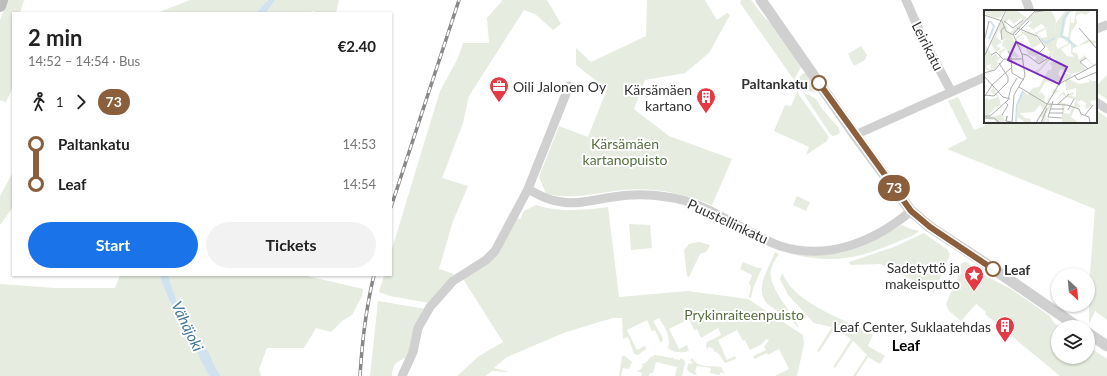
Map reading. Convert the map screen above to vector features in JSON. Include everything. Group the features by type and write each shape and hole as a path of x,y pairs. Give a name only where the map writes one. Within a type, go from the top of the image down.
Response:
{"main road":[{"path":"0,6 2,0"}],"street":[{"path":"761,0 855,135 911,211 930,227 1068,320"},
{"name":"Leirikatu","path":"906,0 922,37 951,91"},
{"path":"1026,0 1030,10"},
{"path":"1097,29 1107,25"},
{"path":"855,135 984,77"},
{"path":"402,376 413,352 418,328 430,307 453,281 486,260 495,251 528,189 569,86"},
{"path":"1097,103 1107,110"},
{"name":"Puustellinkatu","path":"528,189 554,201 570,203 633,195 650,195 679,199 706,208 779,245 813,251 831,251 854,245 882,232 911,211"},
{"path":"1095,338 1107,346"}],"green space":[{"path":"8,0 24,0 20,12 12,12 12,89 6,102 0,100 0,20"},
{"path":"190,0 268,0 257,12 160,12"},
{"path":"275,0 339,0 336,12 267,12"},
{"path":"501,0 547,0 561,24 553,30 535,14 524,10 469,96 463,123 442,178 468,186 453,221 439,269 454,274 429,303 390,296 379,292 384,276 392,276 392,249 440,91 458,58 463,43 489,43 487,18 502,1"},
{"name":"Kärsämäen kartanopuisto","path":"647,0 705,0 717,20 727,13 730,15 709,53 685,73 645,80 634,109 669,136 732,159 712,205 679,194 645,189 622,190 575,196 556,196 546,194 539,177 559,126 588,137 607,89 576,65 576,48 591,62 646,36"},
{"path":"741,0 751,0 764,17 774,26 801,67 794,80 740,3"},
{"path":"861,46 867,55 865,60 854,66 848,54"},
{"path":"804,73 807,74 815,93 799,88 800,76"},
{"path":"1107,75 1107,99 1097,93 1097,85"},
{"path":"797,92 829,137 827,141 806,155 809,147 774,131 785,105 791,106"},
{"path":"803,93 816,99 823,110 839,128 840,133 833,136 830,134"},
{"path":"958,97 974,130 991,123 1097,123 1097,111 1107,118 1107,320 1095,311 1095,268 1090,268 1095,209 947,149 967,139 948,101"},
{"path":"12,174 12,208 0,225 0,196"},
{"path":"797,196 810,202 806,211 793,205"},
{"name":"Prykinraiteenpuisto","path":"536,205 545,208 563,210 608,207 619,297 688,291 748,299 803,335 804,344 797,376 775,376 789,369 779,349 768,355 767,353 755,359 753,357 755,355 766,350 764,347 769,340 766,339 762,344 750,350 745,340 743,341 737,330 718,340 727,360 735,356 736,359 725,363 718,353 713,351 714,349 709,347 707,349 706,345 707,342 721,335 718,328 701,338 697,329 694,330 689,319 669,329 679,349 687,345 689,351 678,352 672,351 668,348 668,336 659,318 653,321 663,338 662,342 660,342 655,330 652,331 647,320 627,330 637,350 645,346 646,349 638,355 634,354 628,337 623,339 622,318 613,318 566,332 507,357 494,368 509,372 492,371 485,376 457,376 479,356 503,342 463,279 479,268 516,218 520,219 524,211"},
{"path":"629,224 650,225 652,248 631,250"},
{"path":"902,225 919,231 912,236 883,248 857,256 820,259 791,254 825,254 845,252 862,246"},
{"path":"924,233 948,250 950,254 934,292 929,291 931,287 924,284 919,287 915,286 917,282 880,264 850,265 849,262 894,247"},
{"path":"699,242 710,245 706,252 700,254 689,277 687,276 684,250 689,244"},
{"path":"775,252 779,254 771,268 772,283 799,327 766,302 763,296 762,289 765,274"},
{"path":"743,262 758,268 762,268 751,298 749,297 751,287 749,283 752,275 740,269"},
{"path":"967,262 980,273 1011,289 1050,316 1052,320 1051,320 1051,364 1095,364 1095,351 1107,359 1107,376 1060,376 985,314 986,312 976,304 961,321 949,311 946,304 952,290 954,291 961,264"},
{"path":"782,273 799,295 808,302 873,334 868,346 885,356 880,364 868,357 856,376 853,376 867,355 853,341 835,368 833,367 851,339 835,328 819,352 817,351 832,327 814,323 788,295 780,279"},
{"path":"120,276 160,276 174,311 196,348 209,376 0,376 0,284 55,288 115,288"},
{"path":"168,276 307,276 363,289 362,296 352,315 342,321 331,332 316,328 304,348 267,348 259,369 261,376 221,376 215,367 209,352 187,323 179,308"},
{"path":"378,301 426,309 408,356 398,361 393,368 392,376 370,376"},
{"path":"1089,312 1095,312 1091,320 1089,320"},
{"path":"655,355 671,358 673,357 674,359 680,360 681,358 684,360 685,363 682,376 675,376 677,367 656,362 653,373 650,373 649,376 641,376 642,373 637,371 643,366 642,363 644,364"},
{"path":"622,356 625,356 632,362 629,369 623,368 621,376 619,376"},
{"path":"692,358 701,365 721,367 725,374 721,372 719,375 710,373 711,368 697,366 695,371 697,374 695,375 687,369 688,364 693,363 690,360"}],"water":[{"path":"268,0 275,0 267,12 257,12"},
{"name":"Vähäjoki","path":"160,276 168,276 179,308 187,323 209,352 215,367 221,376 209,376 196,348 174,311"}],"railway":[{"path":"392,204 459,0"},
{"path":"360,376 365,325 374,276"}],"bus line":[{"name":"73","path":"819,83 911,211 930,227 993,269"}],"place":[{"name":"Paltankatu","path":"819,83"},
{"name":"Oili Jalonen Oy","path":"499,103"},
{"name":"Kärsämäen kartano","path":"706,114"},
{"name":"Leaf","path":"993,269"},
{"name":"Sadetyttö ja makeisputto","path":"974,292"},
{"name":"Leaf Center, Suklaatehdas","path":"1005,343"}],"district":[{"name":"Leaf","path":"906,345"}]}
